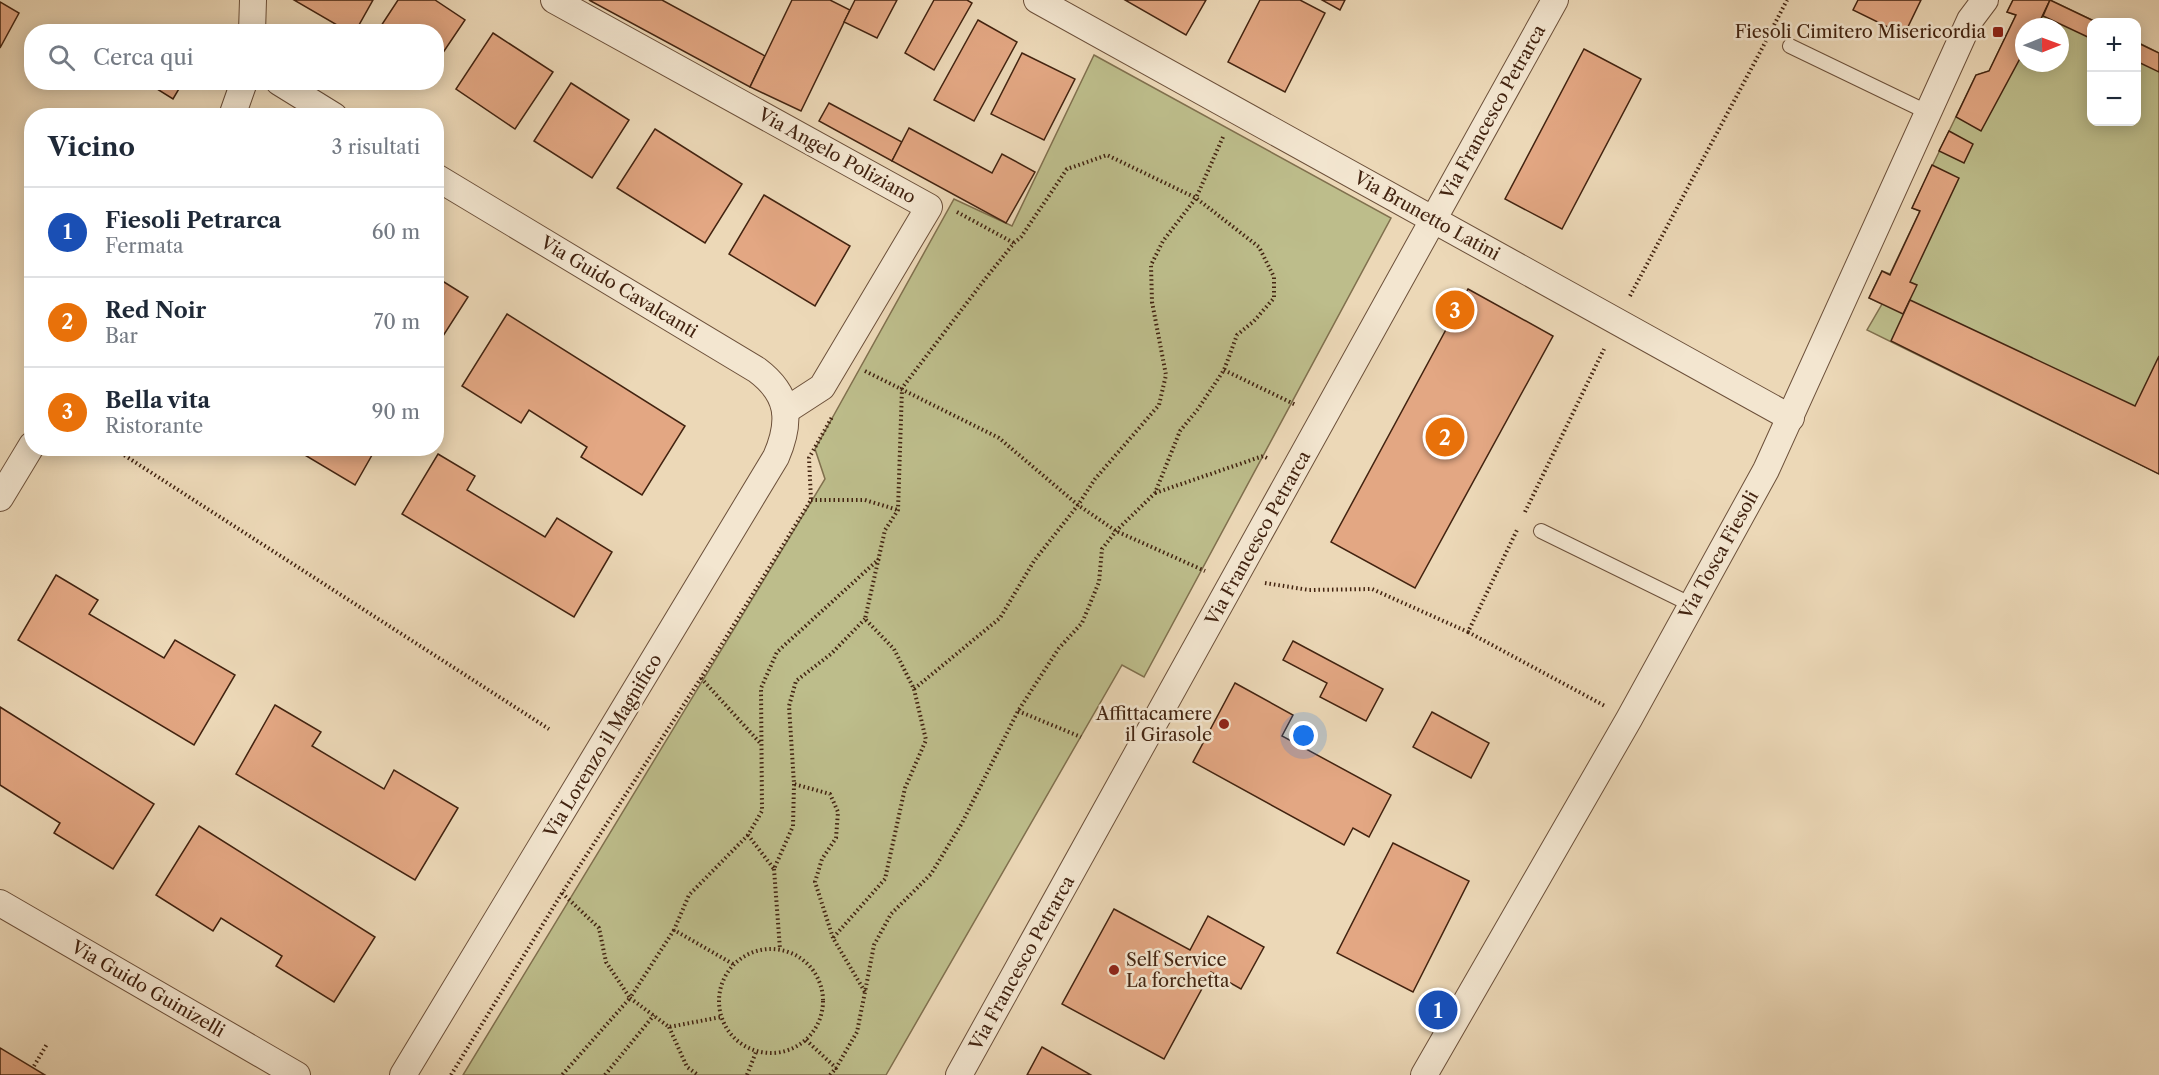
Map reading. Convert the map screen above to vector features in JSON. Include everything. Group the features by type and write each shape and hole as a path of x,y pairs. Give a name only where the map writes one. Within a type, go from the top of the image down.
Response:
{"street":[{"path":"252,24 253,0"},
{"name":"Via Angelo Poliziano","path":"554,0 929,207 822,387 785,411"},
{"name":"Via Brunetto Latini","path":"1037,0 1067,7 1236,109 1791,418"},
{"name":"Via Francesco Petrarca","path":"959,1075 1555,0"},
{"name":"Via Tosca Fiesoli","path":"1424,1075 1629,719 1766,470 1927,112 1978,5"},
{"path":"235,108 241,90"},
{"path":"292,90 321,108"},
{"name":"Via Guido Cavalcanti","path":"444,182 757,370 778,390 785,411"},
{"name":"Via Lorenzo il Magnifico","path":"403,1075 776,457 784,433 785,411"},
{"path":"0,498 25,456"},
{"name":"Via Guido Guinizelli","path":"0,903 297,1075"}],"lane":[{"path":"1791,46 1927,112"},
{"path":"1541,531 1692,605"}],"path":[{"path":"914,689 1000,618 1034,561 1078,505 1095,478 1159,405 1166,375 1152,302 1151,264 1163,241 1196,198 1236,109"},
{"path":"780,949 774,869 793,826 794,784 789,706 796,681 831,654 865,619 885,530 898,510 902,388 1014,243 1022,237 1067,169 1107,155 1196,198 1258,247 1274,277 1274,298 1237,336 1224,370 1180,431 1155,493 1116,531 1102,549 1099,582 1082,623 1059,648 1018,711 962,823 931,874 891,914 874,945 857,1032 830,1075"},
{"path":"929,207 950,208 1014,243"},
{"path":"1224,370 1323,418"},
{"path":"125,456 549,729"},
{"path":"1155,493 1263,456 1293,473"},
{"path":"451,1075 562,893 701,678 811,500 865,500 898,510"},
{"path":"562,1075 630,998 674,930 690,895 747,835 762,811 761,688 777,652 879,559"},
{"path":"833,938 885,879 905,788 926,740 914,689 894,649 865,619"},
{"path":"1468,632 1629,719"},
{"path":"701,678 761,745"},
{"path":"1018,711 1081,737"},
{"path":"794,784 830,794 838,813 836,838 822,859 815,882 833,938 865,992"},
{"path":"747,835 774,869"},
{"path":"562,893 599,928 606,962 630,998 669,1026 687,1067 698,1075"},
{"path":"674,930 733,964"},
{"path":"763,949 780,949 796,955 809,965 818,979 823,995 822,1012 816,1028 806,1040 791,1050 774,1054 756,1052 741,1044 729,1033 721,1017 719,1004 720,989 733,964 747,954 763,949"},
{"path":"605,1075 654,1015"},
{"path":"669,1026 721,1017"},
{"path":"806,1040 836,1068"},
{"path":"34,1066 47,1044"},
{"path":"747,1075 756,1052"}],"green space":[{"path":"2013,0 2050,0 2088,18 2087,126 2141,126 2141,44 2159,53 2159,474 1867,330 1882,304 1869,298 1882,271 1890,274 1920,211 1912,208 1976,75 1989,71 2016,15 2007,12"},
{"path":"1094,55 1391,218 1144,677 1122,665 886,1075 463,1075 825,479 815,449 954,199 1012,226"}],"building":[{"path":"294,0 373,0 360,24 335,24"},
{"path":"398,0 435,0 465,20 444,51 444,24 382,24"},
{"path":"589,0 662,0 765,56 750,87"},
{"path":"792,0 830,0 850,10 801,111 750,87"},
{"path":"855,0 897,0 877,38 844,22"},
{"path":"934,0 967,0 972,3 934,70 905,53"},
{"path":"1125,0 1206,0 1186,35"},
{"path":"1260,0 1300,0 1325,13 1285,92 1228,62"},
{"path":"1322,0 1345,0 1340,10"},
{"path":"1858,0 1921,0 1904,35 1853,10"},
{"path":"2013,0 2050,0 2041,18 2015,18 2015,68 1981,131 1956,117 1976,75 1989,71 2016,15 2007,12"},
{"path":"2050,0 2088,18 2087,37 2069,28 2069,18 2043,16"},
{"path":"0,2 19,13 0,48"},
{"path":"978,20 1017,42 974,121 934,100"},
{"path":"493,33 553,72 515,129 456,89"},
{"path":"2141,44 2159,53 2159,72 2141,63"},
{"path":"1584,49 1641,79 1562,229 1505,199"},
{"path":"1022,53 1075,79 1044,140 991,114"},
{"path":"571,83 629,120 592,178 534,141"},
{"path":"159,90 178,90 173,99"},
{"path":"829,103 902,142 892,161 819,121"},
{"path":"909,128 992,173 1002,154 1035,172 1006,223 892,161"},
{"path":"655,129 742,184 705,243 617,188"},
{"path":"1949,131 1973,144 1964,163 1939,151"},
{"path":"1932,165 1959,178 1910,282 1917,285 1903,314 1869,298 1882,271 1890,275 1920,211 1912,208"},
{"path":"764,195 850,246 815,306 729,254"},
{"path":"444,282 468,297 444,334"},
{"path":"1468,289 1553,336 1415,588 1331,542"},
{"path":"1910,300 2135,406 2159,356 2159,474 1891,341"},
{"path":"507,314 685,426 642,495 581,457 587,447 529,410 521,423 462,386"},
{"path":"306,456 371,456 355,485"},
{"path":"437,456 441,456 475,476 467,490 545,537 557,518 612,552 574,617 402,514"},
{"path":"56,575 98,600 89,614 164,658 175,640 235,675 194,745 18,640"},
{"path":"1293,641 1383,689 1366,721 1320,697 1327,683 1283,660"},
{"path":"1235,683 1293,715 1282,736 1391,795 1369,837 1353,828 1344,845 1193,762"},
{"path":"275,705 321,732 312,746 384,789 394,770 458,808 415,880 236,774"},
{"path":"0,707 154,804 113,869 54,833 60,823 0,785"},
{"path":"1432,712 1489,743 1471,778 1413,747"},
{"path":"199,826 375,937 334,1002 276,966 282,956 221,918 213,931 156,895"},
{"path":"1393,843 1469,881 1413,992 1337,953"},
{"path":"1114,909 1190,950 1208,916 1264,947 1241,989 1211,972 1164,1059 1062,1004"},
{"path":"1042,1047 1091,1075 1027,1075"},
{"path":"0,1048 45,1075 0,1075"}],"place":[{"name":"Fiesoli Cimitero Misericordia","path":"1998,32"},
{"name":"Bella vita","path":"1455,310"},
{"name":"Red Noir","path":"1445,437"},
{"name":"Affittacamere il Girasole","path":"1224,724"},
{"name":"Self Service La forchetta","path":"1114,970"},
{"name":"Fiesoli Petrarca","path":"1438,1010"}]}
